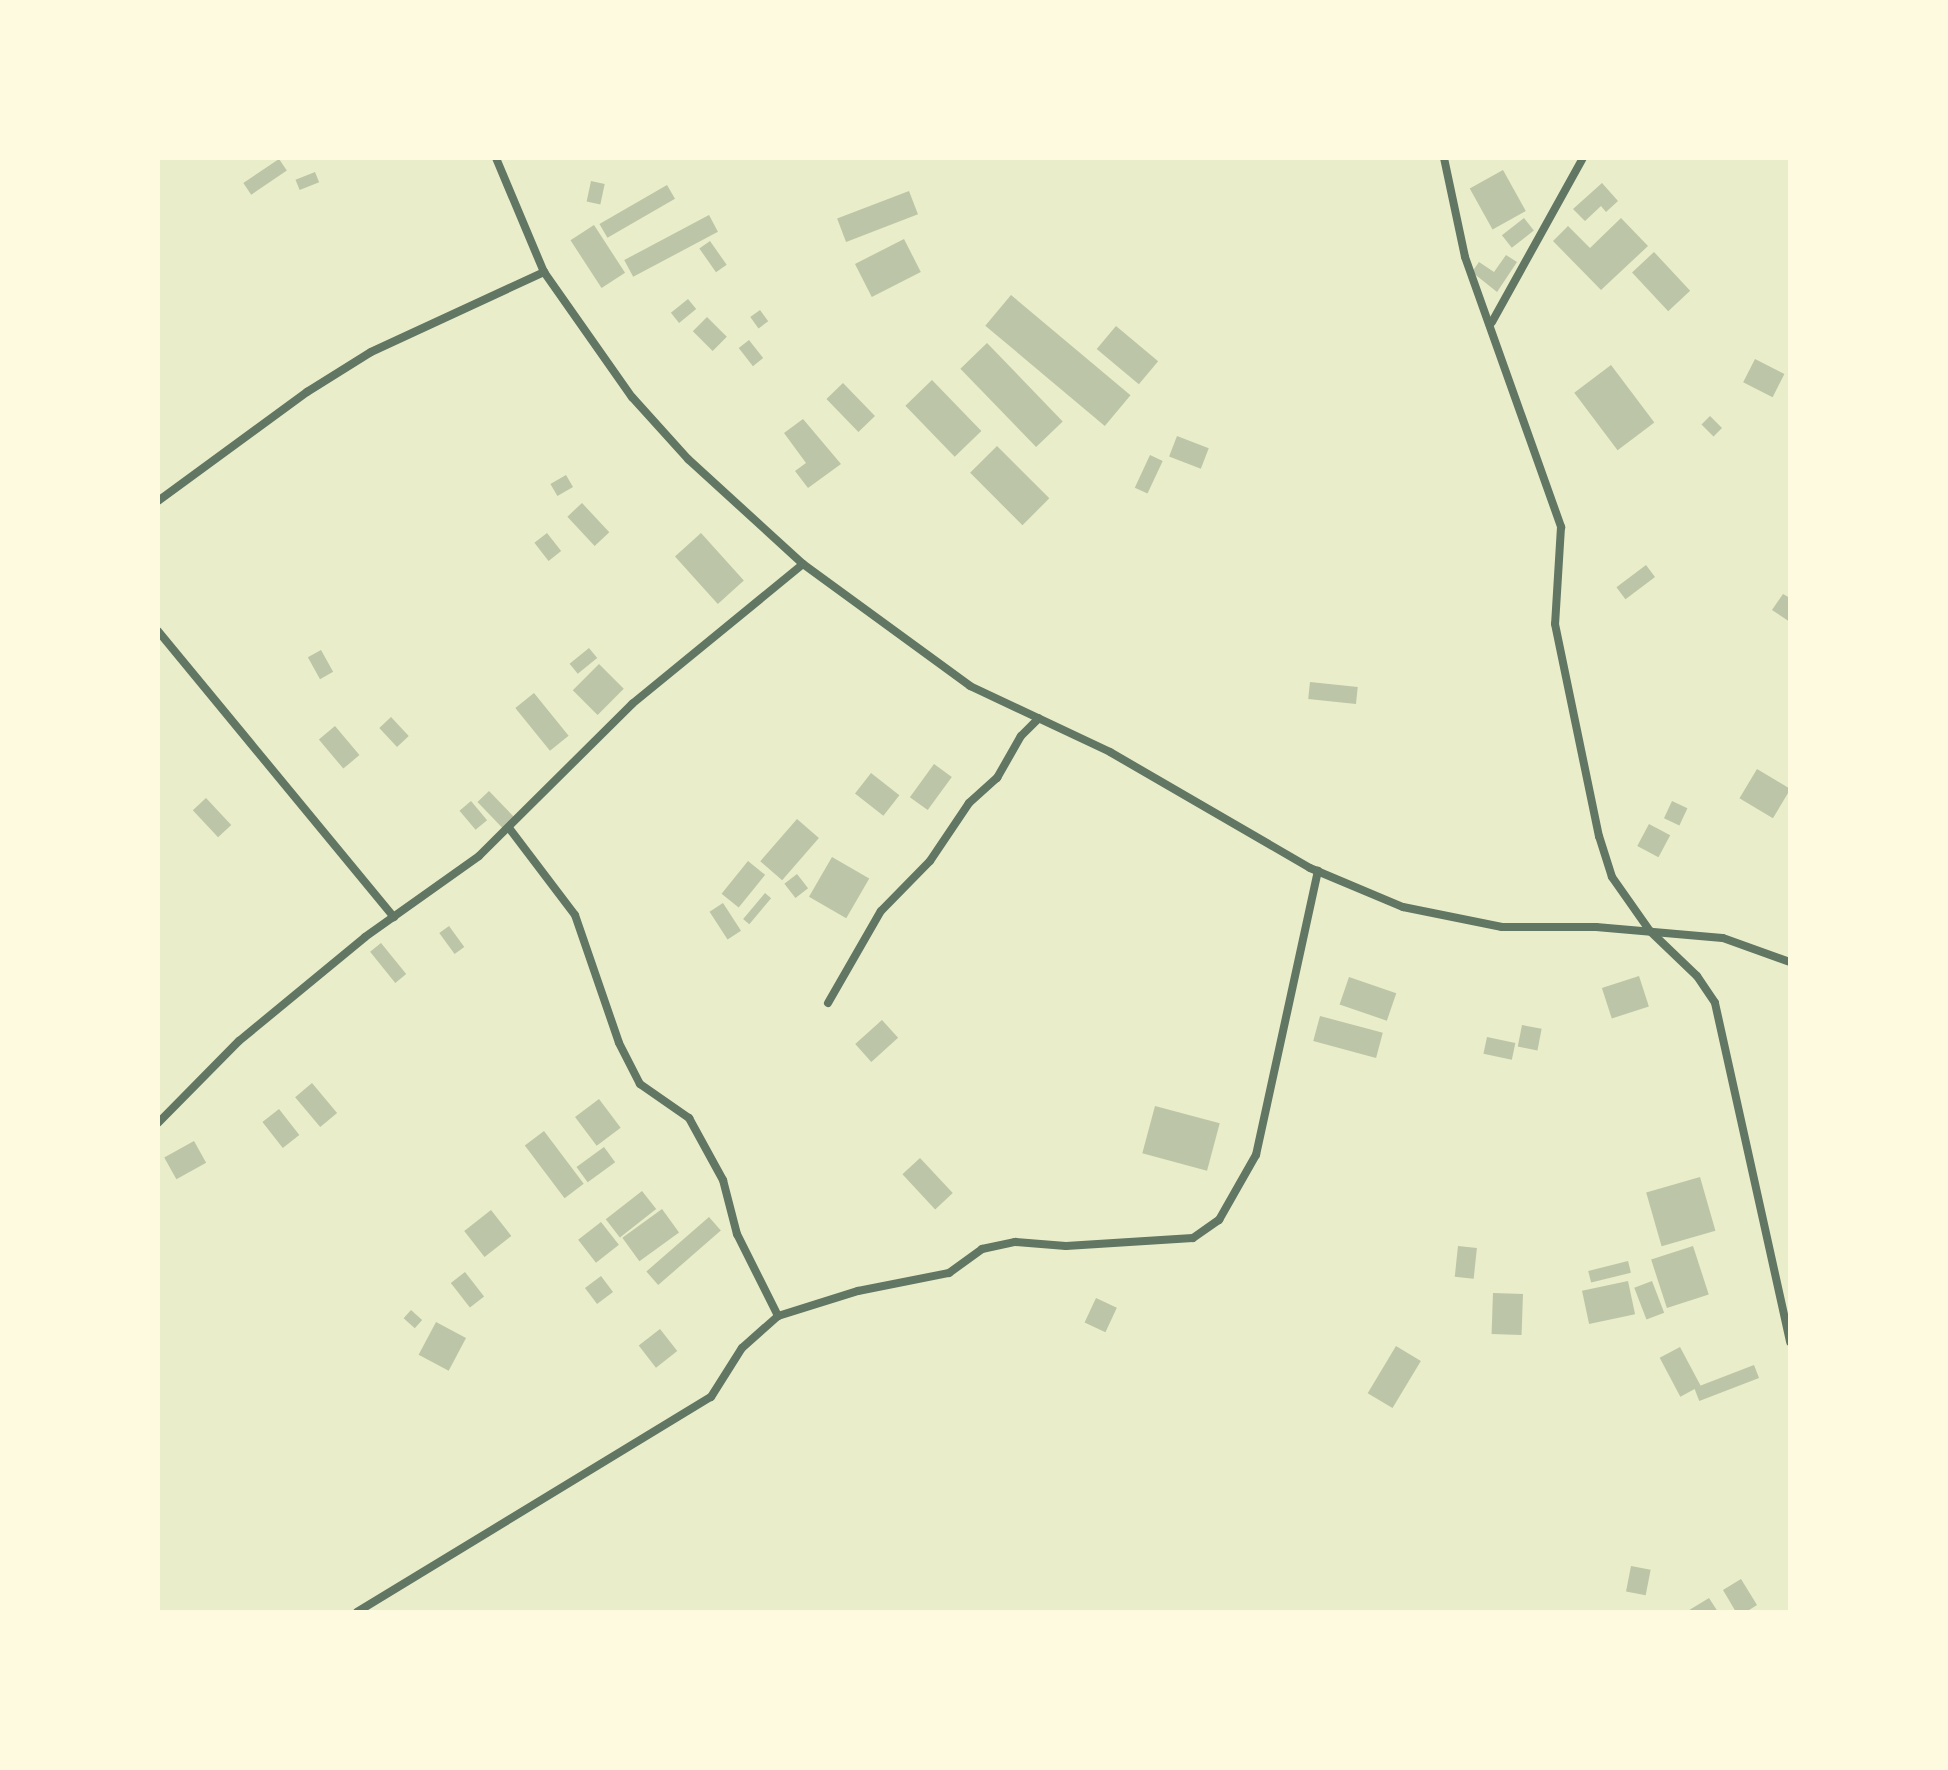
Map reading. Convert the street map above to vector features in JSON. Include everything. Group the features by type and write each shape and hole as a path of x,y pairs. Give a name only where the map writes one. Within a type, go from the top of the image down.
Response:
{"street":[{"path":"496,158 544,272 632,397 688,459 803,564 970,686 1110,752 1318,871 1403,907 1502,927 1650,931 1723,938 1790,962"},
{"path":"1444,158 1465,257 1492,322 1561,527 1555,624 1599,836 1612,877 1650,931 1697,976 1715,1003 1790,1342"},
{"path":"1492,322 1583,158"},
{"path":"158,501 307,392 371,352 544,272"},
{"path":"158,1123 239,1041 394,917 479,856 632,704 803,564"},
{"path":"158,631 394,917"},
{"path":"828,1003 881,911 930,861 969,803 997,778 1021,736 1039,718"},
{"path":"509,828 575,915 619,1043 640,1084 689,1118 723,1180 737,1234 778,1316"},
{"path":"357,1612 711,1397 742,1348 778,1316 858,1291 949,1273 982,1249 1015,1242 1066,1246 1193,1238 1219,1220 1256,1155 1318,871"}],"building":[{"path":"279,159 287,171 251,195 243,183"},
{"path":"1503,170 1526,211 1493,230 1470,188"},
{"path":"315,172 319,182 300,190 296,180"},
{"path":"591,181 605,184 600,204 587,202"},
{"path":"1602,183 1618,201 1606,212 1601,206 1585,221 1573,209"},
{"path":"667,185 675,199 607,238 599,224"},
{"path":"909,191 918,214 846,242 837,219"},
{"path":"709,215 718,232 633,277 624,260"},
{"path":"1524,218 1534,231 1512,248 1502,235"},
{"path":"1621,218 1648,246 1601,290 1553,241 1568,226 1590,248"},
{"path":"594,225 625,273 602,288 571,240"},
{"path":"904,239 921,272 872,297 855,264"},
{"path":"710,241 727,265 716,272 699,248"},
{"path":"1654,252 1690,291 1668,311 1632,272"},
{"path":"1506,255 1517,262 1497,292 1472,272 1479,262 1494,272"},
{"path":"1011,295 1131,395 1105,426 985,326"},
{"path":"688,299 696,309 679,323 671,313"},
{"path":"760,310 768,321 759,328 750,317"},
{"path":"707,317 727,337 713,351 693,331"},
{"path":"1116,326 1158,361 1139,384 1097,349"},
{"path":"749,340 763,358 753,366 739,348"},
{"path":"987,343 1063,421 1036,447 960,369"},
{"path":"1755,359 1784,374 1773,397 1743,382"},
{"path":"1611,365 1654,423 1618,450 1574,393"},
{"path":"932,380 981,431 955,457 905,406"},
{"path":"843,383 875,416 858,432 826,399"},
{"path":"1710,416 1722,428 1714,437 1702,424"},
{"path":"803,419 841,464 808,488 795,471 806,463 784,433"},
{"path":"1177,436 1209,448 1201,469 1169,457"},
{"path":"997,446 1049,498 1022,525 970,473"},
{"path":"1150,455 1163,461 1147,494 1135,488"},
{"path":"566,475 573,487 557,496 550,484"},
{"path":"582,503 609,532 595,546 567,517"},
{"path":"547,533 561,551 549,561 534,543"},
{"path":"701,533 744,581 718,604 675,556"},
{"path":"1646,565 1655,577 1625,599 1616,587"},
{"path":"1783,594 1790,598 1790,622 1772,610"},
{"path":"589,648 597,658 578,674 570,664"},
{"path":"321,650 333,672 320,679 308,657"},
{"path":"599,664 624,689 598,715 573,690"},
{"path":"1310,682 1358,687 1356,704 1308,699"},
{"path":"534,693 569,736 550,751 515,708"},
{"path":"391,717 409,736 397,747 379,728"},
{"path":"335,726 359,755 343,769 319,739"},
{"path":"934,764 952,777 928,810 910,797"},
{"path":"1757,769 1790,789 1773,818 1739,798"},
{"path":"871,773 899,795 883,816 855,793"},
{"path":"489,791 514,817 502,828 477,802"},
{"path":"206,798 231,825 218,837 193,810"},
{"path":"471,801 487,820 476,830 460,811"},
{"path":"1672,801 1687,808 1679,825 1664,818"},
{"path":"797,819 819,838 782,880 760,861"},
{"path":"1649,824 1670,835 1658,857 1637,846"},
{"path":"832,857 869,878 846,918 809,897"},
{"path":"748,861 765,875 739,907 722,894"},
{"path":"797,874 808,888 795,898 784,884"},
{"path":"765,893 771,898 749,924 743,919"},
{"path":"723,903 741,931 728,939 710,912"},
{"path":"449,926 464,947 455,954 439,933"},
{"path":"381,943 406,974 395,983 370,952"},
{"path":"1639,976 1649,1006 1612,1018 1602,988"},
{"path":"1349,977 1396,993 1387,1021 1340,1004"},
{"path":"1320,1016 1383,1033 1376,1058 1313,1041"},
{"path":"882,1020 898,1038 871,1062 855,1044"},
{"path":"1522,1025 1542,1029 1537,1050 1518,1047"},
{"path":"1487,1037 1515,1043 1512,1060 1483,1054"},
{"path":"312,1083 337,1113 320,1127 295,1097"},
{"path":"599,1099 621,1128 597,1146 575,1117"},
{"path":"1155,1106 1220,1123 1207,1171 1142,1153"},
{"path":"279,1109 299,1135 283,1148 262,1122"},
{"path":"544,1131 584,1184 565,1198 525,1145"},
{"path":"194,1141 206,1163 176,1179 164,1157"},
{"path":"604,1147 615,1162 588,1182 576,1167"},
{"path":"920,1158 953,1193 935,1209 902,1174"},
{"path":"1700,1177 1715,1231 1662,1246 1646,1192"},
{"path":"642,1191 656,1209 620,1237 606,1219"},
{"path":"662,1209 679,1232 639,1261 622,1238"},
{"path":"491,1210 511,1236 485,1257 464,1231"},
{"path":"709,1217 721,1231 658,1285 646,1271"},
{"path":"601,1222 619,1245 596,1263 578,1240"},
{"path":"1458,1246 1477,1248 1474,1279 1455,1277"},
{"path":"1693,1246 1709,1295 1667,1308 1651,1260"},
{"path":"1628,1261 1631,1273 1591,1283 1588,1271"},
{"path":"465,1272 484,1296 470,1308 451,1283"},
{"path":"601,1276 613,1292 597,1304 585,1288"},
{"path":"1628,1281 1635,1314 1589,1324 1582,1291"},
{"path":"1652,1281 1664,1313 1646,1320 1634,1288"},
{"path":"1493,1293 1523,1294 1522,1335 1492,1334"},
{"path":"1096,1298 1117,1308 1105,1332 1085,1322"},
{"path":"411,1310 422,1320 415,1328 404,1318"},
{"path":"436,1322 466,1338 449,1371 419,1355"},
{"path":"660,1329 677,1351 656,1368 639,1346"},
{"path":"1396,1346 1421,1361 1393,1408 1368,1393"},
{"path":"1680,1347 1701,1386 1680,1397 1660,1358"},
{"path":"1754,1365 1759,1378 1699,1401 1694,1388"},
{"path":"1631,1566 1651,1570 1646,1595 1626,1592"},
{"path":"1741,1579 1757,1605 1746,1612 1736,1612 1723,1590"},
{"path":"1709,1598 1718,1612 1686,1612"}]}
